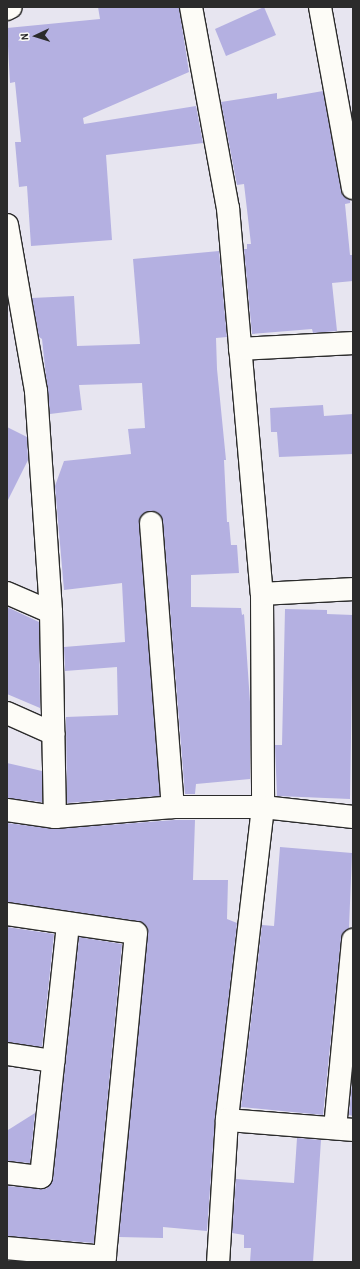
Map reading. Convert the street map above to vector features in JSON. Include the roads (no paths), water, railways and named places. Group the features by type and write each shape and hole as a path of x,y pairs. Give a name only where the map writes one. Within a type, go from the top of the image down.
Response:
{"street":[{"path":"7,8 11,7"},
{"path":"192,7 228,208 262,594 262,807 227,1120 218,1262"},
{"path":"320,7 353,188"},
{"path":"7,225 36,391 51,612 55,816"},
{"path":"240,349 353,343"},
{"path":"151,523 173,807"},
{"path":"262,594 353,589"},
{"path":"7,593 51,612"},
{"path":"7,713 54,734"},
{"path":"7,810 55,816 173,807 262,807 353,817"},
{"path":"7,914 136,933 105,1257 7,1248"},
{"path":"7,1173 41,1177 68,923"},
{"path":"227,1120 344,1129 353,940"},
{"path":"7,1054 53,1061"}]}
